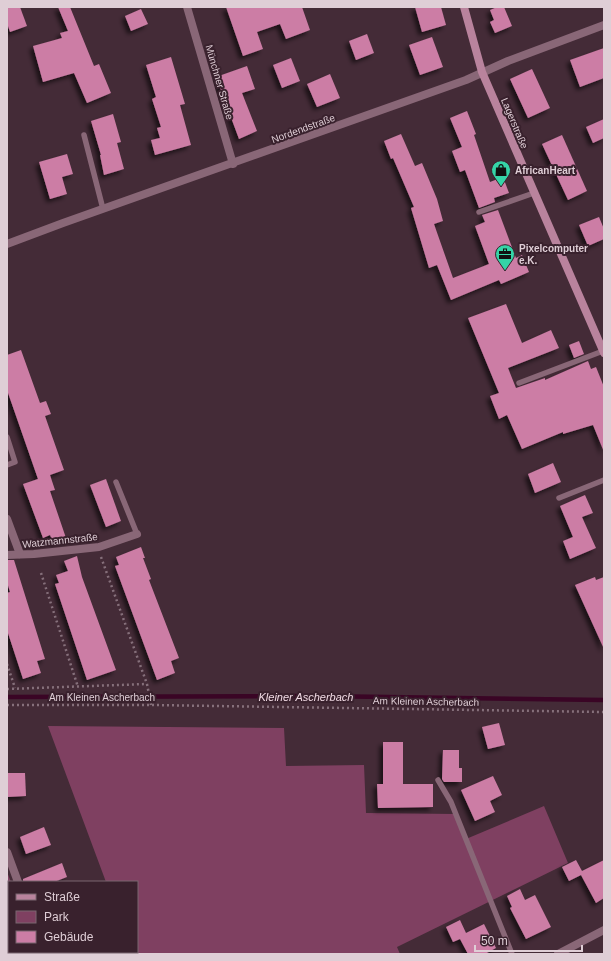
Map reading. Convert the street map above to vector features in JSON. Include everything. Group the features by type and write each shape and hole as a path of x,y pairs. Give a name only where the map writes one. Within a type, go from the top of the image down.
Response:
{"street":[{"name":"Münchner Straße","path":"187,7 233,164"},
{"name":"Lagerstraße","path":"464,7 482,72 604,352"},
{"name":"Nordendstraße","path":"7,244 466,80 482,72 604,25"},
{"path":"7,519 20,554"},
{"name":"Watzmannstraße","path":"7,555 99,547 136,534"},
{"path":"7,852 18,881"},
{"path":"558,954 604,930"}],"lane":[{"path":"84,134 103,209"},
{"path":"479,212 534,193"},
{"path":"519,383 604,352"},
{"path":"7,437 15,462 7,465"},
{"path":"559,498 604,480"},
{"path":"116,482 136,534"},
{"path":"438,780 451,802 512,954"}],"path":[{"path":"99,547 149,690 151,705"},
{"path":"41,573 78,686"},
{"path":"7,664 15,688"},
{"path":"7,689 147,684"},
{"name":"Am Kleinen Ascherbach","path":"7,705 151,705 604,712"}],"green space":[{"path":"48,726 284,728 286,766 364,765 366,813 455,814 466,839 544,806 568,863 397,947 400,954 133,954 138,953 138,881 106,881"},
{"path":"7,872 11,881 8,881 8,953 36,954 7,954"}],"building":[{"path":"7,7 20,7 27,26 10,32 7,23"},
{"path":"58,7 70,7 94,66 99,64 111,93 87,103 74,73 43,82 33,46 62,38 60,33 68,31"},
{"path":"226,7 302,7 310,30 286,39 280,24 257,32 263,49 243,56"},
{"path":"415,7 441,7 446,25 422,32"},
{"path":"497,7 504,7 512,26 495,33 490,22 494,20 490,10"},
{"path":"141,9 148,24 131,31 125,16"},
{"path":"367,34 374,53 356,60 349,41"},
{"path":"432,37 443,67 420,75 409,45"},
{"path":"604,48 604,78 580,87 570,60"},
{"path":"171,57 185,104 180,105 191,145 155,155 151,140 160,138 157,128 161,127 152,99 156,97 146,65"},
{"path":"291,58 300,81 282,88 273,65"},
{"path":"247,66 255,89 242,93 257,131 239,139 216,77"},
{"path":"532,69 550,108 528,118 510,79"},
{"path":"330,74 340,98 317,107 307,84"},
{"path":"467,111 476,134 474,135 490,182 503,177 509,193 494,198 495,202 479,208 465,170 460,172 452,151 462,147 450,118"},
{"path":"113,114 121,142 117,143 124,169 104,175 101,155 91,121"},
{"path":"604,119 604,138 593,143 586,127"},
{"path":"401,134 415,166 422,163 437,199 443,221 434,224 453,278 489,264 475,226 485,222 482,215 498,210 516,258 522,255 529,272 501,284 499,280 451,300 437,265 429,268 411,208 414,207 384,141"},
{"path":"562,135 587,191 568,200 542,144"},
{"path":"67,154 73,174 62,177 67,194 50,199 39,162"},
{"path":"599,217 604,229 604,239 588,246 579,225"},
{"path":"506,304 522,343 551,330 559,348 508,368 516,388 545,378 545,380 588,361 591,369 596,367 604,387 604,452 593,425 563,434 563,432 522,449 507,415 499,419 490,396 499,393 468,318"},
{"path":"579,341 584,354 574,358 569,345"},
{"path":"21,350 40,403 46,401 51,414 45,416 64,470 50,475 55,490 50,491 66,538 53,542 50,535 43,538 23,484 38,479 7,390 7,355"},
{"path":"553,463 561,482 535,493 528,474"},
{"path":"106,479 121,521 106,527 90,485"},
{"path":"585,495 593,513 582,517 596,548 570,559 563,541 573,537 560,506"},
{"path":"141,547 145,558 143,558 151,579 149,580 179,658 171,661 175,673 157,680 115,566 119,565 116,557"},
{"path":"77,556 82,577 116,670 87,680 55,584 59,583 56,575 68,571 64,561"},
{"path":"7,560 14,560 45,659 37,661 41,673 23,679 7,630 7,593 10,592 7,582"},
{"path":"595,577 596,580 604,577 604,649 575,585"},
{"path":"499,723 505,745 488,749 482,727"},
{"path":"383,742 403,742 403,784 433,784 433,807 378,808 377,784 383,784"},
{"path":"443,750 459,750 459,768 462,768 462,782 444,782 442,779"},
{"path":"7,773 25,773 26,796 7,797"},
{"path":"493,776 502,795 490,801 495,812 475,821 461,790"},
{"path":"44,827 51,845 26,854 20,837"},
{"path":"576,860 582,871 604,860 604,898 596,903 581,875 569,881 562,867"},
{"path":"62,863 67,877 57,881 23,881 23,879"},
{"path":"520,889 525,900 535,895 551,927 526,939 510,908 512,907 507,896"},
{"path":"460,920 466,933 484,924 496,948 485,954 468,954 460,939 453,942 446,927"}],"waterway":[{"name":"Kleiner Ascherbach","path":"7,697 317,696 604,700"}],"place":[{"name":"AfricanHeart","path":"501,187"},
{"name":"Pixelcomputer e.K.","path":"505,271"}]}
